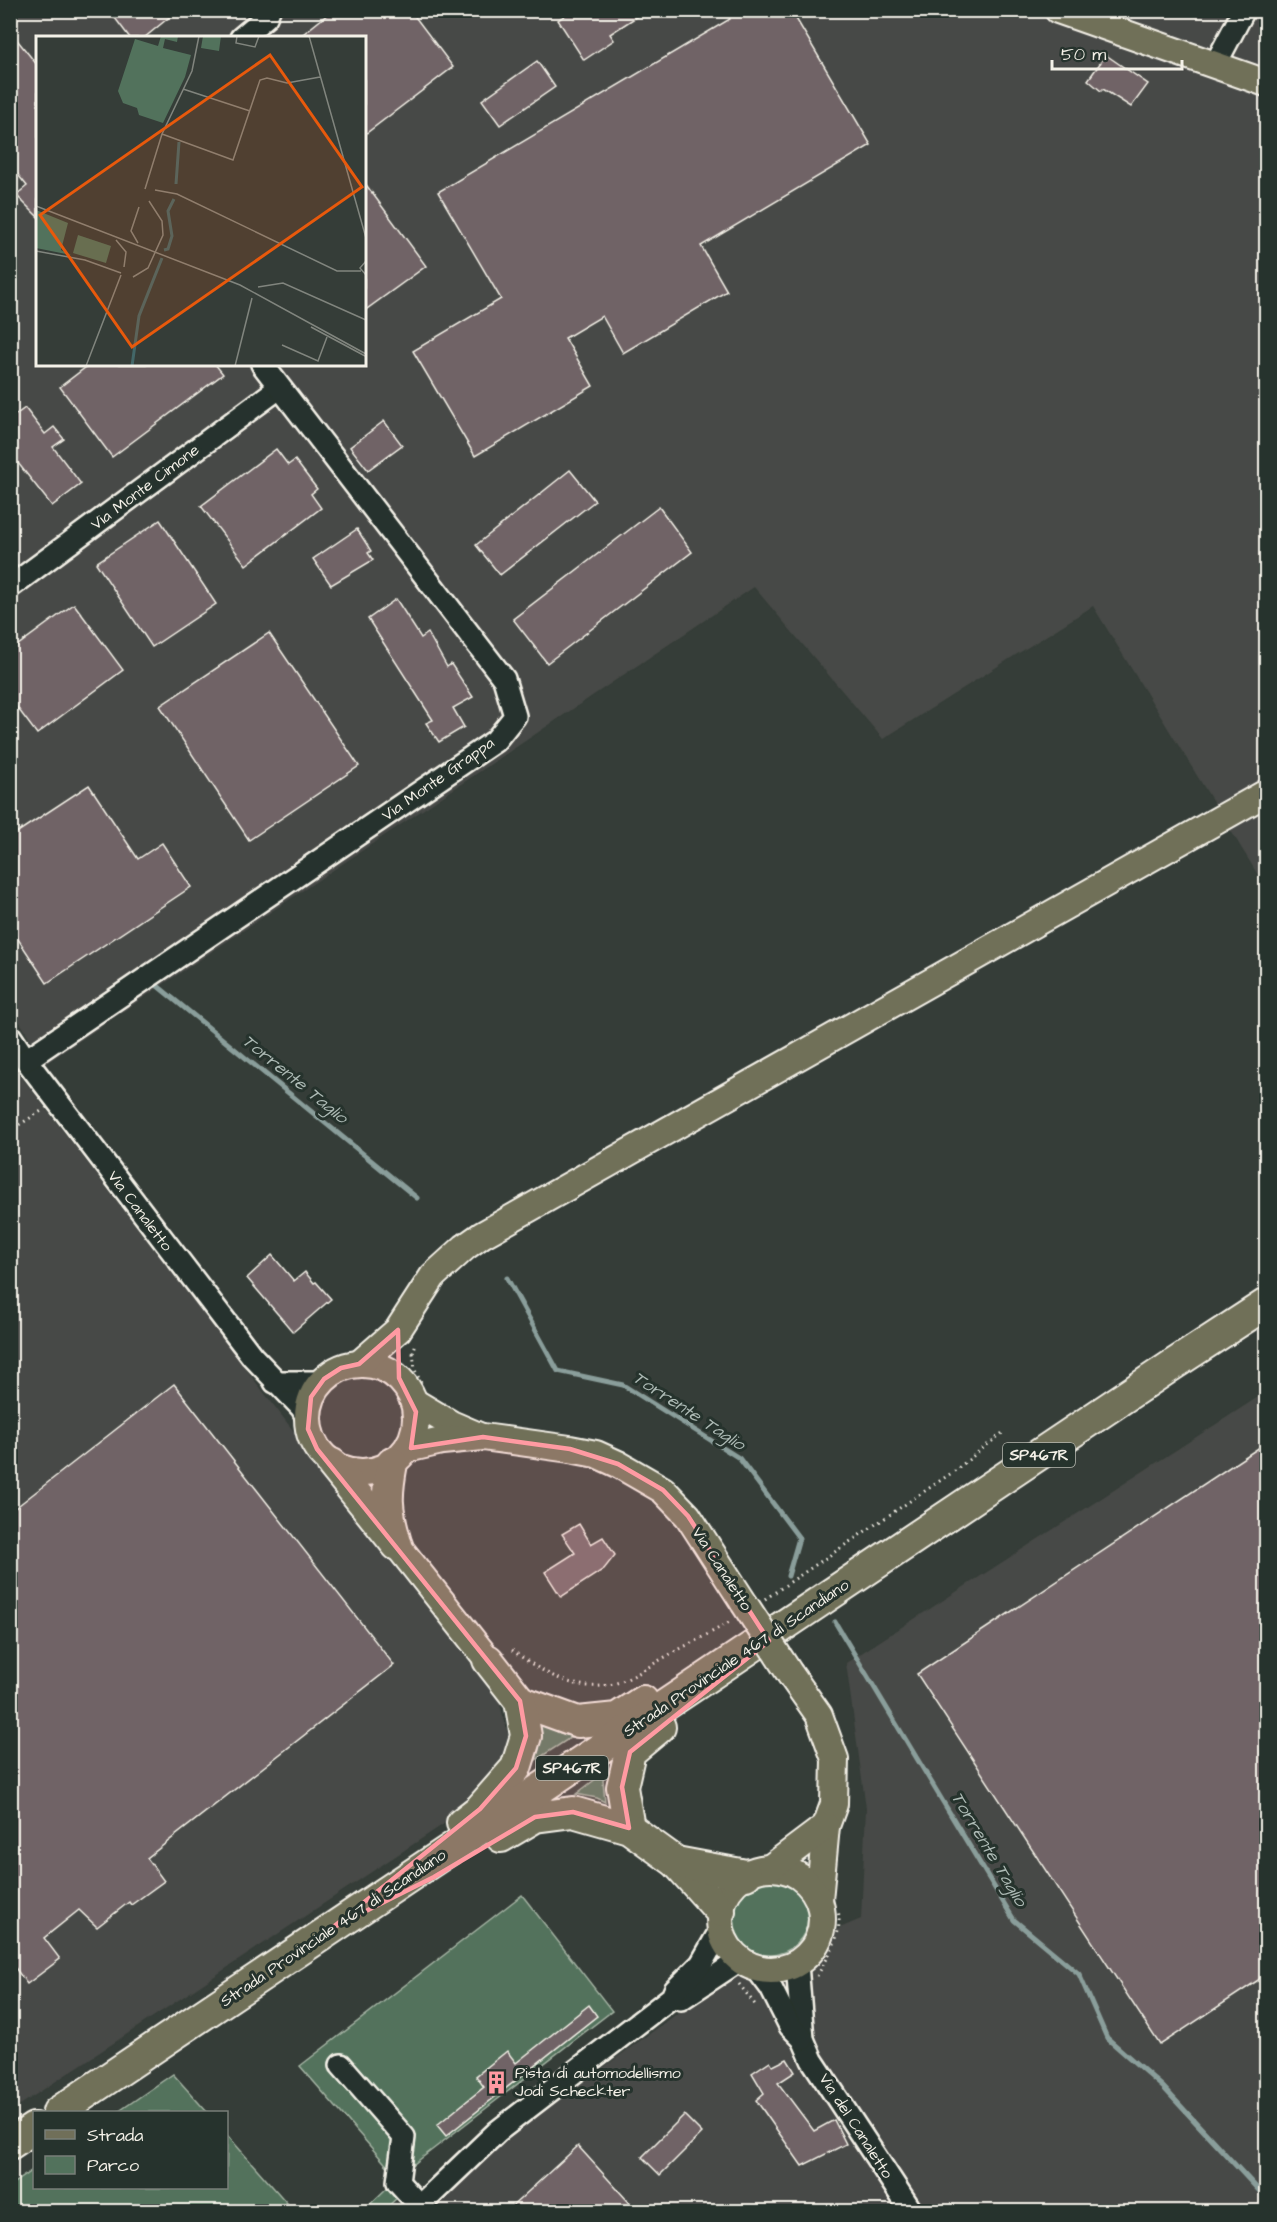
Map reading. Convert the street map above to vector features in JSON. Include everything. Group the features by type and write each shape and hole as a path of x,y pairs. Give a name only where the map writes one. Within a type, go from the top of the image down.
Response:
{"highway":[{"name":"Strada Provinciale 467 di Scandiano","path":"59,2111 1266,1304"},
{"path":"397,1545 388,1516 387,1492 399,1456"},
{"path":"332,1464 397,1545"},
{"path":"520,1701 578,1722 617,1718 710,1658 812,1607"},
{"path":"629,1828 622,1786 630,1752 812,1607"},
{"path":"332,1928 480,1809 516,1768 525,1736 520,1701 488,1660"},
{"path":"332,1928 434,1877 535,1817 573,1812 629,1828 676,1862 721,1920"},
{"path":"676,1862 758,1871"},
{"path":"10,2144 33,2129"}],"main road":[{"path":"1058,10 1266,83"},
{"path":"359,1364 398,1330 418,1296 434,1276 465,1247 482,1235 1266,793"},
{"path":"398,1330 399,1378"},
{"path":"359,1364 381,1367 399,1378 414,1402 416,1422 399,1456 382,1468 362,1473 341,1469 324,1457 312,1440 307,1418 308,1408 316,1387 332,1372 359,1364"},
{"name":"Via Canaletto","path":"414,1402 451,1424 483,1437"},
{"name":"Via Canaletto","path":"399,1456 442,1441 483,1437 596,1454 663,1490 688,1516 819,1715 835,1759 834,1804 826,1826 819,1900"},
{"path":"397,1545 488,1660"},
{"path":"758,1871 790,1871 800,1876 819,1900 823,1920 818,1941 806,1958 797,1964 777,1970 748,1964 728,1946 721,1920 732,1886 826,1826"}],"street":[{"path":"243,36 266,17 270,10"},
{"path":"1215,65 1244,10"},
{"name":"Via Monte Grappa","path":"26,1060 495,741 515,716 504,679 263,366"},
{"name":"Via Monte Cimone","path":"10,587 279,388"},
{"name":"Via Canaletto","path":"10,1036 245,1347 275,1382 302,1408 307,1418"},
{"path":"275,1382 317,1382 332,1372"},
{"path":"341,2065 404,2138 398,2182 416,2208 498,2131 672,1997 675,1990 701,1964 721,1920"},
{"path":"672,1997 681,1999 748,1964 771,1988 790,2026 803,2039"},
{"path":"797,1964 803,2039"},
{"name":"Via del Canaletto","path":"803,2039 812,2060 912,2211"}],"path":[{"path":"14,1128 57,1101"}],"highlighted area":[{"path":"398,1330 399,1378 416,1412 411,1448 483,1437 570,1449 618,1464 663,1490 688,1516 769,1641 630,1752 622,1787 629,1828 573,1812 535,1817 434,1877 332,1928 480,1809 516,1768 526,1736 520,1701 317,1449 308,1429 311,1397 324,1379 341,1368 359,1364"}],"shaded area":[{"path":"11,11 1266,11 1266,888 1093,606 883,739 754,587 45,1064 11,1007"},
{"path":"10,1062 498,1697 511,1745 477,1802 11,2111"},
{"path":"1266,1392 1266,2211 430,2212 505,2139 733,1973 861,1919 866,1808 846,1663"}],"green space":[{"path":"538,1722 560,1733 573,1736 536,1760 539,1750"},
{"path":"605,1772 603,1781 605,1802 576,1794"},
{"path":"769,1877 784,1880 797,1888 805,1901 808,1916 805,1931 797,1944 784,1952 769,1955 754,1952 741,1944 733,1931 730,1916 733,1901 741,1888 754,1880"},
{"path":"522,1895 612,2011 397,2177 300,2066"},
{"path":"173,2074 206,2111 119,2111"},
{"path":"228,2136 294,2211 11,2211 11,2185 33,2170 33,2189 228,2189"},
{"path":"388,2187 398,2197 383,2211 362,2212"}],"building":[{"path":"109,10 178,10 146,36 128,36"},
{"path":"333,10 410,10 453,67 366,133 366,36 300,36"},
{"path":"573,10 647,10 610,34 614,40 584,60 558,20"},
{"path":"725,10 791,10 871,145 701,246 727,291 623,353 602,316 565,338 593,386 475,456 413,351 501,299 438,192 730,19"},
{"path":"10,31 36,64 36,215 16,195 27,186 10,165"},
{"path":"1106,55 1148,84 1131,107 1103,89 1101,91 1088,80"},
{"path":"537,61 555,87 500,125 482,100"},
{"path":"366,185 426,266 366,310"},
{"path":"87,366 217,366 223,374 112,457 60,387"},
{"path":"25,408 45,434 54,427 64,439 53,447 81,484 52,506 10,453 10,419"},
{"path":"384,421 402,445 368,470 350,447"},
{"path":"276,449 288,465 295,460 317,489 311,494 321,508 246,565 201,506"},
{"path":"570,470 595,501 500,575 476,545"},
{"path":"659,507 692,552 547,663 513,619"},
{"path":"160,520 216,604 152,647 96,563"},
{"path":"357,529 371,551 368,553 373,560 331,585 313,559"},
{"path":"396,599 421,638 428,633 447,667 451,664 473,697 453,708 464,727 439,742 426,723 433,720 368,619"},
{"path":"74,604 123,670 37,734 10,698 10,651"},
{"path":"269,633 359,766 249,840 160,706"},
{"path":"89,785 138,859 162,843 191,887 47,983 10,927 10,837"},
{"path":"272,1255 294,1281 305,1272 331,1299 293,1332 247,1278"},
{"path":"174,1384 394,1665 147,1858 164,1881 131,1905 129,1902 97,1927 79,1910 44,1938 60,1959 27,1984 10,1961 10,1512"},
{"path":"1266,1443 1266,1975 1160,2045 917,1674"},
{"path":"579,1524 591,1544 603,1537 615,1555 604,1569 561,1597 545,1572 575,1553 562,1534"},
{"name":"Pista di automodellismo Jodi Scheckter","path":"589,2005 597,2016 446,2136 437,2125 484,2087 476,2076 507,2051 516,2063"},
{"path":"787,2059 795,2072 778,2083 814,2131 834,2120 846,2144 802,2166 756,2100 764,2093 752,2073 770,2061 773,2066"},
{"path":"684,2115 702,2133 660,2175 642,2157"},
{"path":"578,2146 637,2211 507,2211"}],"waterway":[{"name":"Torrente Taglio","path":"154,983 417,1198"},
{"name":"Torrente Taglio","path":"507,1278 558,1371 623,1385 739,1458 799,1538 788,1576"},
{"name":"Torrente Taglio","path":"835,1622 1014,1920 1079,1974 1107,2038 1163,2087 1266,2198"}],"place":[{"name":"Pista di automodellismo Jodi Scheckter","path":"497,2082"}]}
